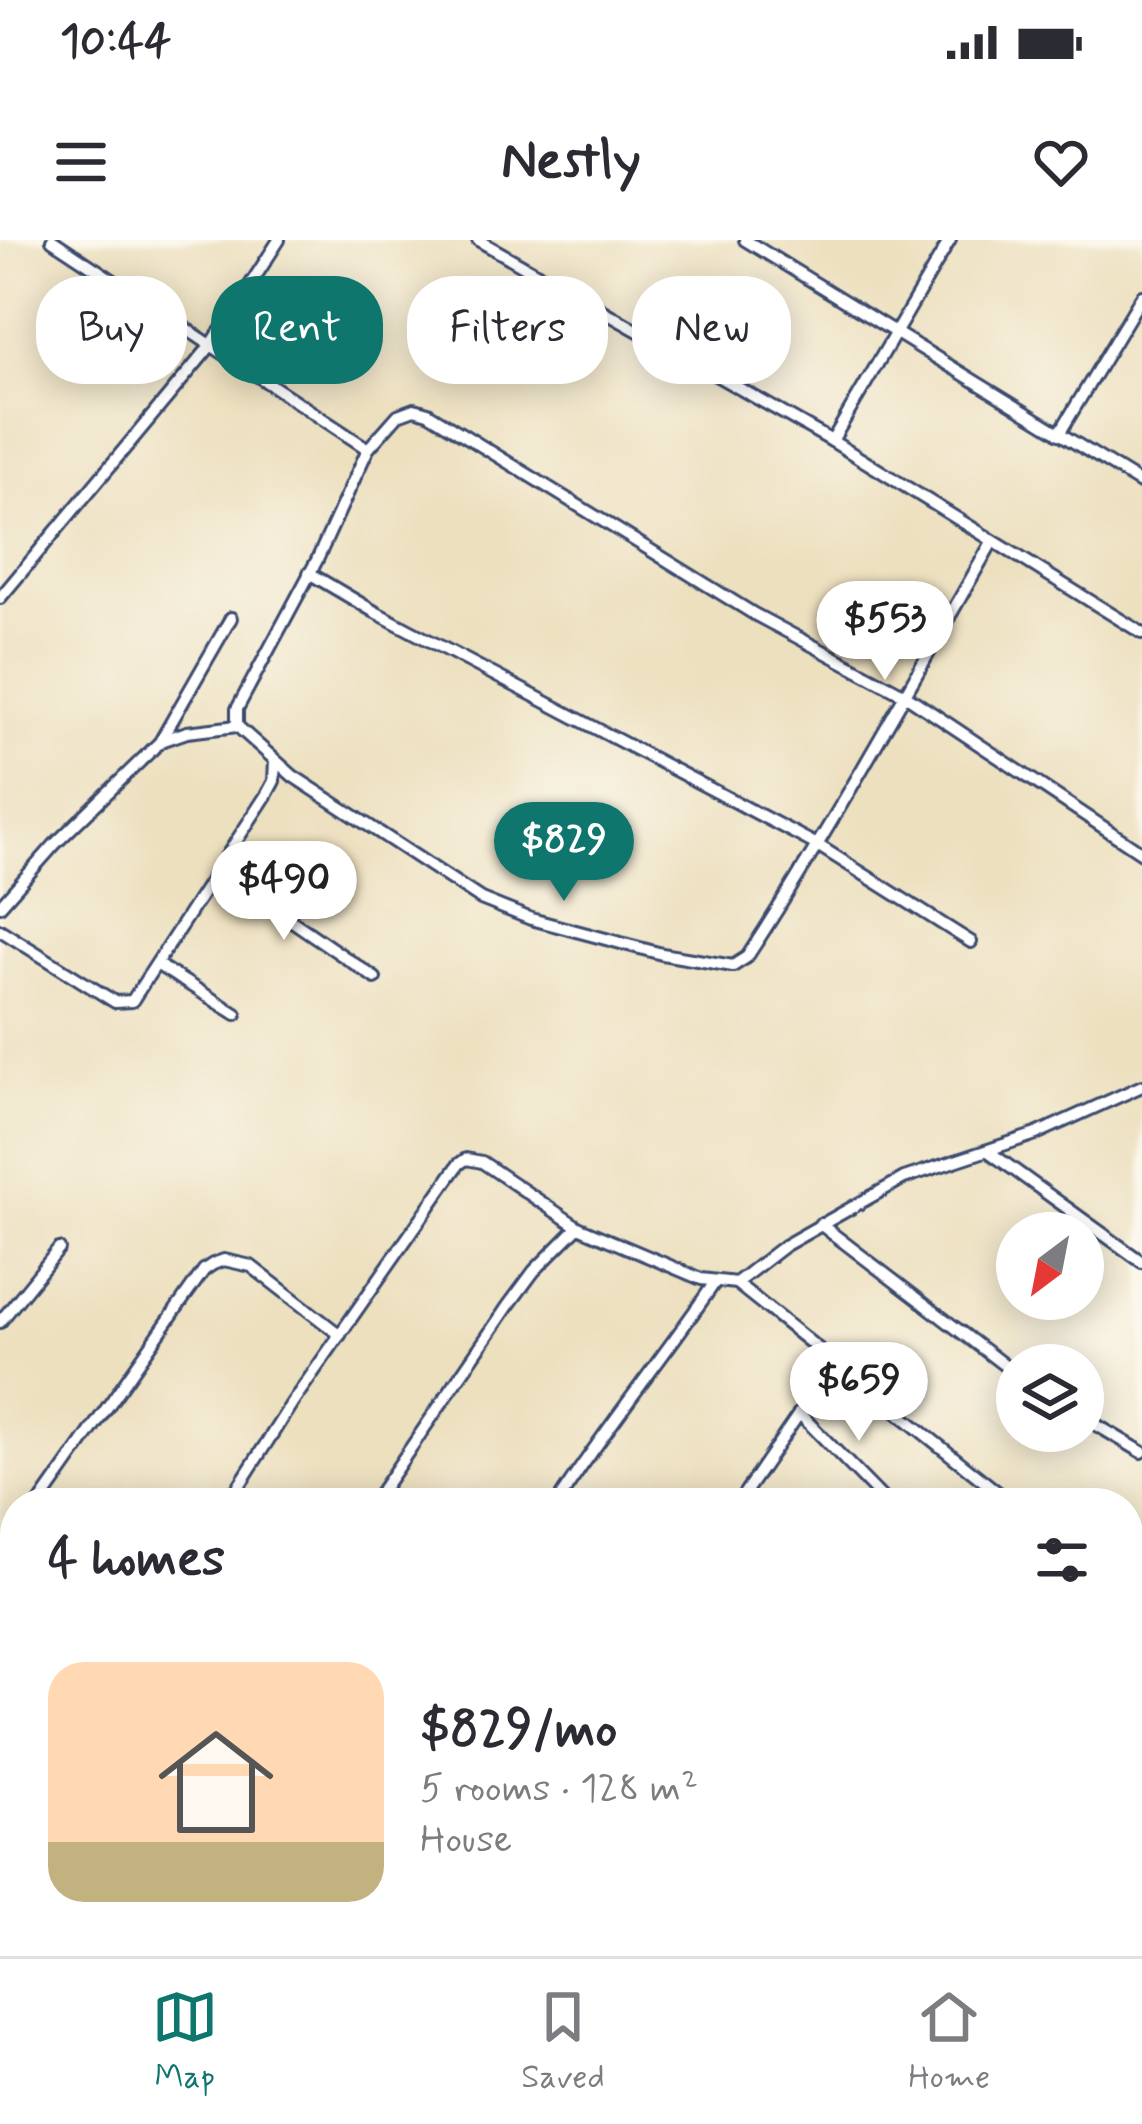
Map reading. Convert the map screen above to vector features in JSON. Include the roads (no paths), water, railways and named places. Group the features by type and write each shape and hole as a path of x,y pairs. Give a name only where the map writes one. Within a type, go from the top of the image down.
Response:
{"street":[{"path":"52,240 211,343"},
{"path":"256,276 279,240"},
{"path":"478,240 501,245 832,441 1142,634"},
{"path":"745,240 1142,484"},
{"path":"832,441 950,240"},
{"path":"1059,434 1142,296"},
{"path":"0,598 211,345"},
{"path":"271,384 368,449"},
{"path":"992,542 904,695 819,846 740,964 726,966 662,954 501,908 376,832 274,761 237,726 237,709 368,449 398,416 414,409 428,413 754,614 904,695 1142,853"},
{"path":"309,573 819,846 971,942"},
{"path":"0,906 55,844 161,741 231,618"},
{"path":"161,741 187,732 237,726"},
{"path":"0,930 122,1004 138,996 274,781 274,761"},
{"path":"218,870 376,978"},
{"path":"158,965 236,1014"},
{"path":"736,1283 820,1225 904,1178 1036,1134 1142,1086"},
{"path":"988,1151 1142,1262"},
{"path":"238,1488 452,1170 466,1159 482,1162 578,1228 715,1282 736,1283 992,1488"},
{"path":"820,1225 996,1360"},
{"path":"383,1488 534,1271 578,1228"},
{"path":"0,1322 59,1249"},
{"path":"51,1488 204,1270 213,1264 224,1260 251,1266 340,1335"},
{"path":"567,1488 715,1282"},
{"path":"748,1488 833,1364"},
{"path":"799,1413 872,1488"},
{"path":"1104,1429 1142,1452"}]}
